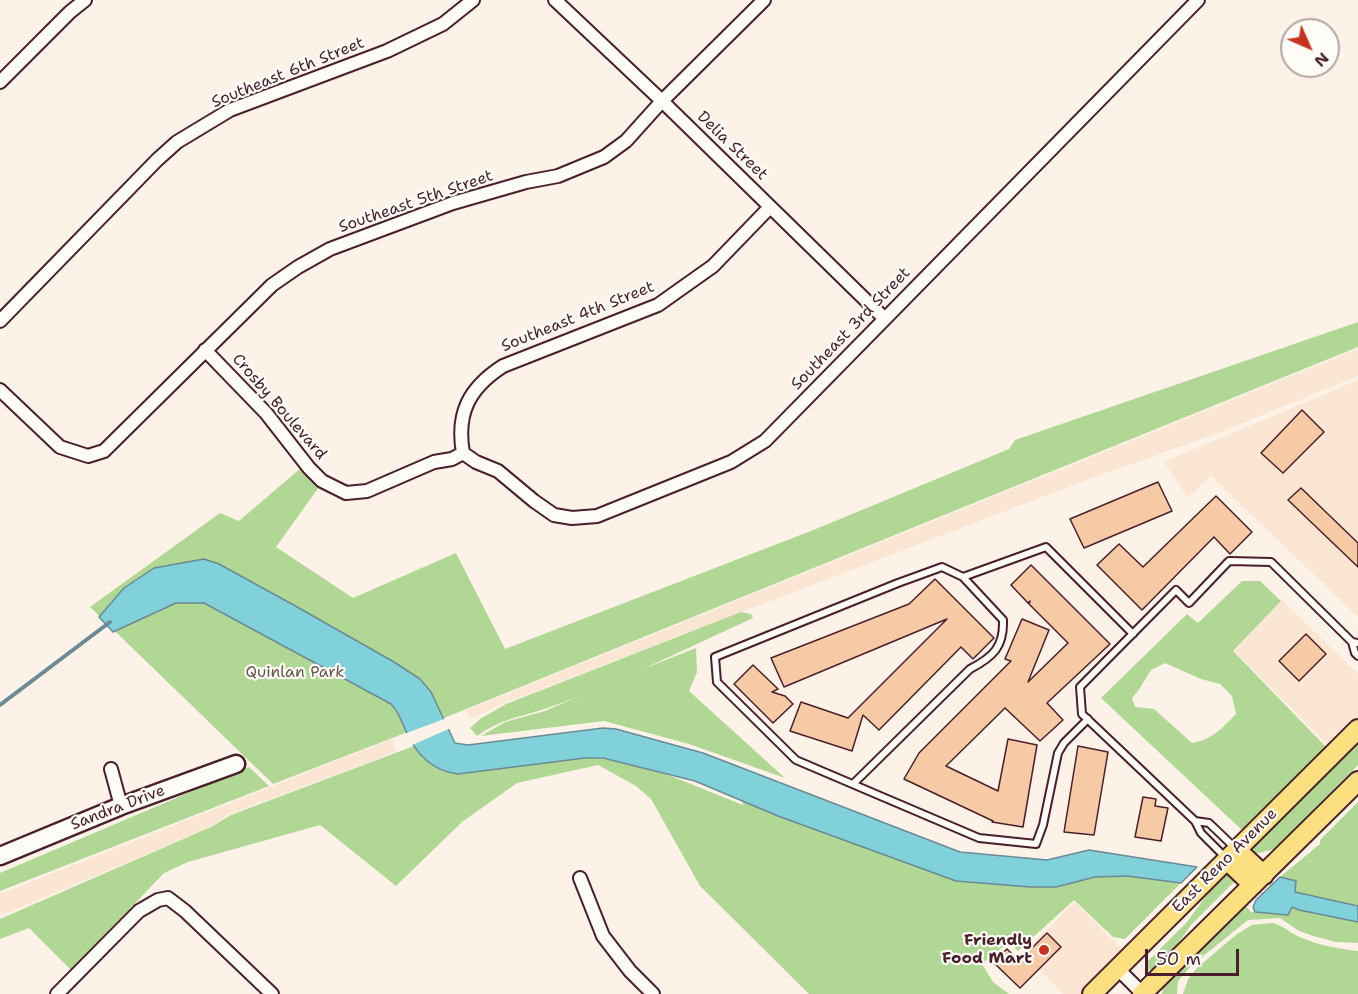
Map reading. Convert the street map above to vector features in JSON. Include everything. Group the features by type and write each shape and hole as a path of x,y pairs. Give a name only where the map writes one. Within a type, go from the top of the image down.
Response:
{"main road":[{"name":"East Reno Avenue","path":"1092,994 1358,729"},
{"path":"1143,994 1358,781"},
{"path":"1232,855 1258,880"}],"street":[{"path":"0,82 85,0"},
{"name":"Southeast 6th Street","path":"0,321 177,142 230,110 413,39 443,24 473,0"},
{"name":"Delia Street","path":"555,0 884,318"},
{"name":"Southeast 5th Street","path":"0,390 60,447 88,456 104,451 272,285 330,249 453,203 526,182 558,176 604,157 626,141 662,101 764,0"},
{"name":"Southeast 3rd Street","path":"463,453 476,462 498,471 554,515 572,518 597,516 731,462 765,441 1198,0"},
{"name":"Southeast 4th Street","path":"463,453 460,436 462,413 485,377 503,366 658,305 713,266 770,207"},
{"name":"Crosby Boulevard","path":"205,350 266,413 309,468 322,481 346,493 367,491 434,462 452,459 463,453"},
{"name":"Sandra Drive","path":"0,856 122,806 236,764"},
{"path":"111,769 122,806"},
{"path":"580,878 603,936 630,971 653,994"},
{"path":"57,994 139,911 158,900 168,898 185,911 272,994"},
{"path":"1118,969 1143,994"}],"lane":[{"path":"963,577 1046,548 1133,634"},
{"path":"1232,855 1201,833 1195,821 1082,714 1080,687 1176,590 1189,603 1229,561 1271,562 1355,643 1355,653 1358,656"},
{"path":"853,784 970,669 984,662 1001,643 1003,620 963,577 942,567 715,657 717,682 796,760 853,784 980,837 1036,844 1043,825 1058,753 1064,743 1088,719"},
{"path":"1195,821 1209,823 1232,855"}],"shaded area":[{"path":"1358,349 1358,376 1218,433 1076,484 507,702 470,719 467,710"},
{"path":"1358,380 1358,617 1211,476 1188,498 1164,462"},
{"path":"1282,600 1358,674 1358,719 1330,747 1234,651"},
{"path":"392,739 396,752 230,814 204,830 0,916 0,894"},
{"path":"1074,902 1125,952 1083,994 1063,994 1023,954"}],"green space":[{"name":"Quinlan Park","path":"1358,322 1358,347 444,718 273,784 90,607 220,513 239,521 302,467 319,487 276,547 353,598 456,553 505,649 816,529 1009,449 1015,440"},
{"path":"1242,581 1260,581 1281,601 1233,651 1327,748 1243,831 1101,698 1187,614 1198,623","holes":["1165,663 1201,679 1220,684 1232,696 1236,714 1206,739 1192,743 1154,709 1135,707 1132,698 1151,670"]},
{"path":"741,612 751,614 753,618 643,669 696,648 697,672 689,691 785,778 689,744 604,721 481,736 505,722 545,711 584,694 502,722 477,736 470,728 480,719 506,704"},
{"path":"1358,742 1358,765 1309,815 1293,836 1278,848 1259,853 1251,852 1250,849 1256,841"},
{"path":"414,746 432,765 458,774 585,758 626,763 666,774 743,805 742,800 778,816 956,881 1056,887 1095,877 1127,876 1181,883 1125,939 1113,937 1074,900 1018,951 1009,942 982,964 993,982 1009,994 809,994 700,886 651,799 636,786 598,765 517,783 462,822 396,886 320,825 188,862 164,873 71,970 29,928 0,939 0,919 211,827 231,815"},
{"path":"249,767 269,786 0,891 0,873"},
{"path":"1358,802 1358,906 1294,892 1295,881 1280,877 1320,844 1320,840"},
{"path":"1227,873 1235,879 1234,882 1191,925 1165,962 1150,970 1145,969 1145,964 1187,922 1211,889"},
{"path":"1245,905 1251,912 1288,915 1291,906 1299,910 1358,922 1358,943 1336,942 1313,936 1299,931 1280,918 1248,920 1192,965 1178,981 1177,994 1162,994 1163,985"},
{"path":"1272,923 1315,943 1358,951 1358,994 1183,994 1188,979 1198,967 1237,934 1252,925"}],"water":[{"path":"204,559 219,564 299,608 420,679 431,692 455,743 468,745 603,728 616,729 703,753 960,852 1047,860 1089,850 1197,867 1181,883 1127,876 1095,877 1056,887 956,881 778,816 695,781 603,758 585,758 458,774 449,772 432,765 419,753 391,704 204,603 176,603 113,632 99,617 124,588 154,568"},
{"path":"1280,877 1296,881 1295,892 1358,906 1358,922 1292,907 1288,915 1255,912 1253,907 1256,900"}],"pier":[{"path":"447,718 451,728 410,746 404,734"}],"building":[{"path":"1302,410 1324,432 1283,473 1261,453"},
{"path":"1158,482 1172,511 1084,548 1070,519"},
{"path":"1301,488 1358,543 1358,567 1288,500"},
{"path":"1216,496 1252,532 1230,554 1214,537 1142,610 1097,565 1119,544 1143,567"},
{"path":"1031,565 1110,644 1047,703 1063,720 1040,741 1005,708 946,766 998,791 1008,739 1037,745 1023,827 992,822 904,779 919,753 1011,661 1005,659 1022,619 1049,630 1028,682 1068,643 1029,604 1030,601 1028,603 1011,585"},
{"path":"935,579 994,638 973,659 961,647 879,730 863,715 852,751 790,731 801,702 848,718 947,619 784,687 771,658 909,604"},
{"path":"1306,634 1326,654 1299,681 1279,661"},
{"path":"753,665 778,689 772,692 785,696 793,704 773,723 734,684"},
{"path":"1078,746 1108,752 1094,835 1064,832"},
{"path":"1143,797 1156,799 1155,806 1168,808 1161,841 1135,837"},
{"path":"1047,933 1061,947 1020,988 993,962 1007,949 1019,961"}],"waterway":[{"path":"0,705 110,622"}],"place":[{"name":"Friendly Food Mart","path":"1044,950"}]}
